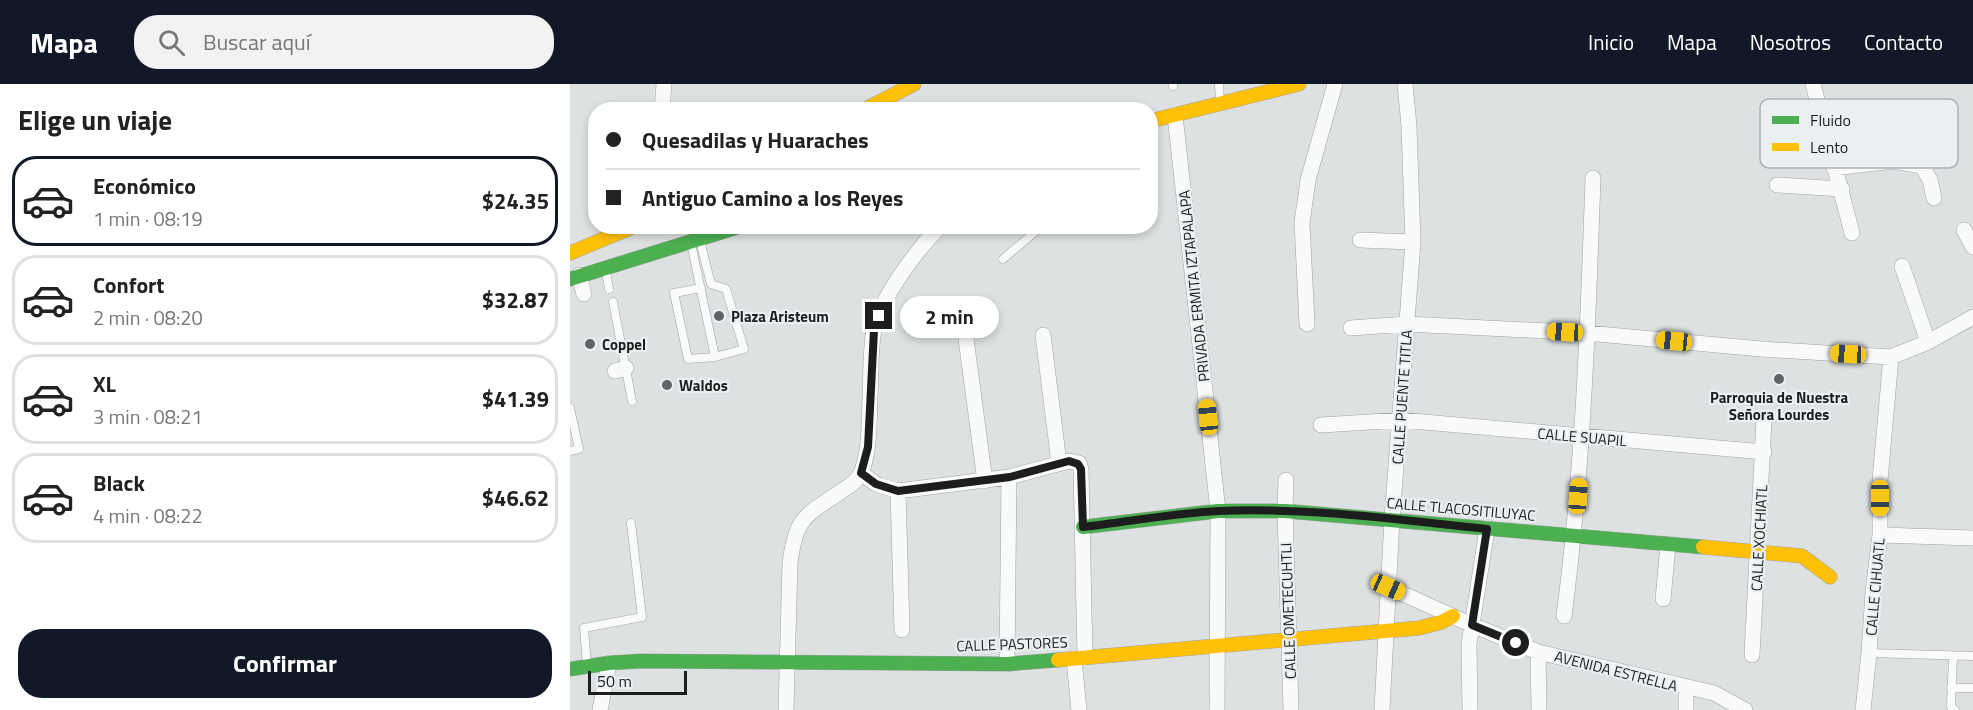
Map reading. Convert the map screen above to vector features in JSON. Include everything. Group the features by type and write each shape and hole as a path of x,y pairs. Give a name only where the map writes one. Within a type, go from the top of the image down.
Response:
{"street":[{"path":"663,102 664,84"},
{"path":"879,102 914,84"},
{"path":"1158,119 1299,84"},
{"path":"1307,324 1302,223 1308,180 1335,84"},
{"name":"CALLE PUENTE TITLA","path":"1382,710 1392,519 1413,242 1409,126 1405,84"},
{"path":"1813,84 1817,99"},
{"name":"PRIVADA ERMITA IZTAPALAPA","path":"1175,115 1218,511 1217,710"},
{"path":"1834,168 1842,189 1852,233"},
{"path":"1923,168 1930,180 1934,198"},
{"path":"1564,616 1575,536 1582,437 1593,178"},
{"path":"1777,185 1842,189"},
{"path":"1964,230 1973,247"},
{"path":"570,253 616,234"},
{"path":"584,294 575,277 716,234"},
{"path":"786,710 792,540 799,525 811,511 850,486 861,473 868,447 874,330 884,303 931,234"},
{"path":"1360,240 1413,242"},
{"path":"1902,266 1928,342"},
{"path":"1351,328 1407,324 1587,333 1761,349 1891,357 1928,342 1973,317"},
{"path":"1043,335 1059,463"},
{"path":"966,339 985,481"},
{"name":"CALLE CIHUATL","path":"1863,710 1880,535 1880,480 1891,357"},
{"name":"CALLE SUAPIL","path":"1321,425 1401,420 1764,452"},
{"name":"CALLE XOCHIATL","path":"1752,656 1764,420"},
{"path":"861,473 876,484 898,491 1010,477 1069,461 1078,464 1081,469 1083,527 1078,710"},
{"path":"1006,664 1010,477"},
{"name":"CALLE OMETECUHTLI","path":"1286,480 1291,710"},
{"path":"898,491 902,630"},
{"name":"CALLE TLACOSITILUYAC","path":"1083,527 1218,511 1285,511 1802,556 1830,577"},
{"path":"1470,710 1469,644 1487,529"},
{"path":"1880,535 1973,537"},
{"path":"1663,600 1668,545"},
{"name":"AVENIDA ESTRELLA","path":"1388,587 1538,652 1714,693 1745,710"},
{"name":"CALLE PASTORES","path":"570,669 609,663 1006,664 1419,628 1442,622 1453,616"},
{"path":"1538,652 1539,710"},
{"path":"600,710 609,663"},
{"path":"1686,688 1686,710"}],"lane":[{"path":"1219,84 1220,103"},
{"path":"1003,259 1033,234"},
{"path":"695,241 701,288 715,357"},
{"path":"695,241 711,284 726,289 744,350 715,357 688,359 674,293 701,288"},
{"path":"604,268 609,289"},
{"path":"613,302 620,369 632,401"},
{"path":"570,408 579,449 570,451"},
{"path":"587,666 584,628 642,617 631,523"},
{"path":"1869,653 1973,656"},
{"path":"1953,656 1951,707 1955,710"},
{"path":"1951,688 1973,688"}],"traffic: fast":[{"path":"570,279 715,234"},
{"path":"1083,527 1218,511 1285,511 1703,547"},
{"path":"570,669 641,661 1007,664 1058,660"}],"traffic: slow":[{"path":"879,102 914,84"},
{"path":"1158,119 1299,84"},
{"path":"570,253 616,234"},
{"path":"1703,547 1802,556 1830,577"},
{"path":"1058,660 1419,628 1442,622 1453,616"}],"place":[{"name":"Plaza Aristeum","path":"719,316"},
{"name":"Coppel","path":"590,344"},
{"name":"Parroquia de Nuestra Señora Lourdes","path":"1779,379"},
{"name":"Waldos","path":"667,385"}],"route":[{"path":"879,316 874,330 868,447 861,473 876,484 898,491 985,481 1010,477 1069,461 1078,464 1081,469 1083,527 1218,511 1285,511 1487,529 1472,625 1516,643"}]}
